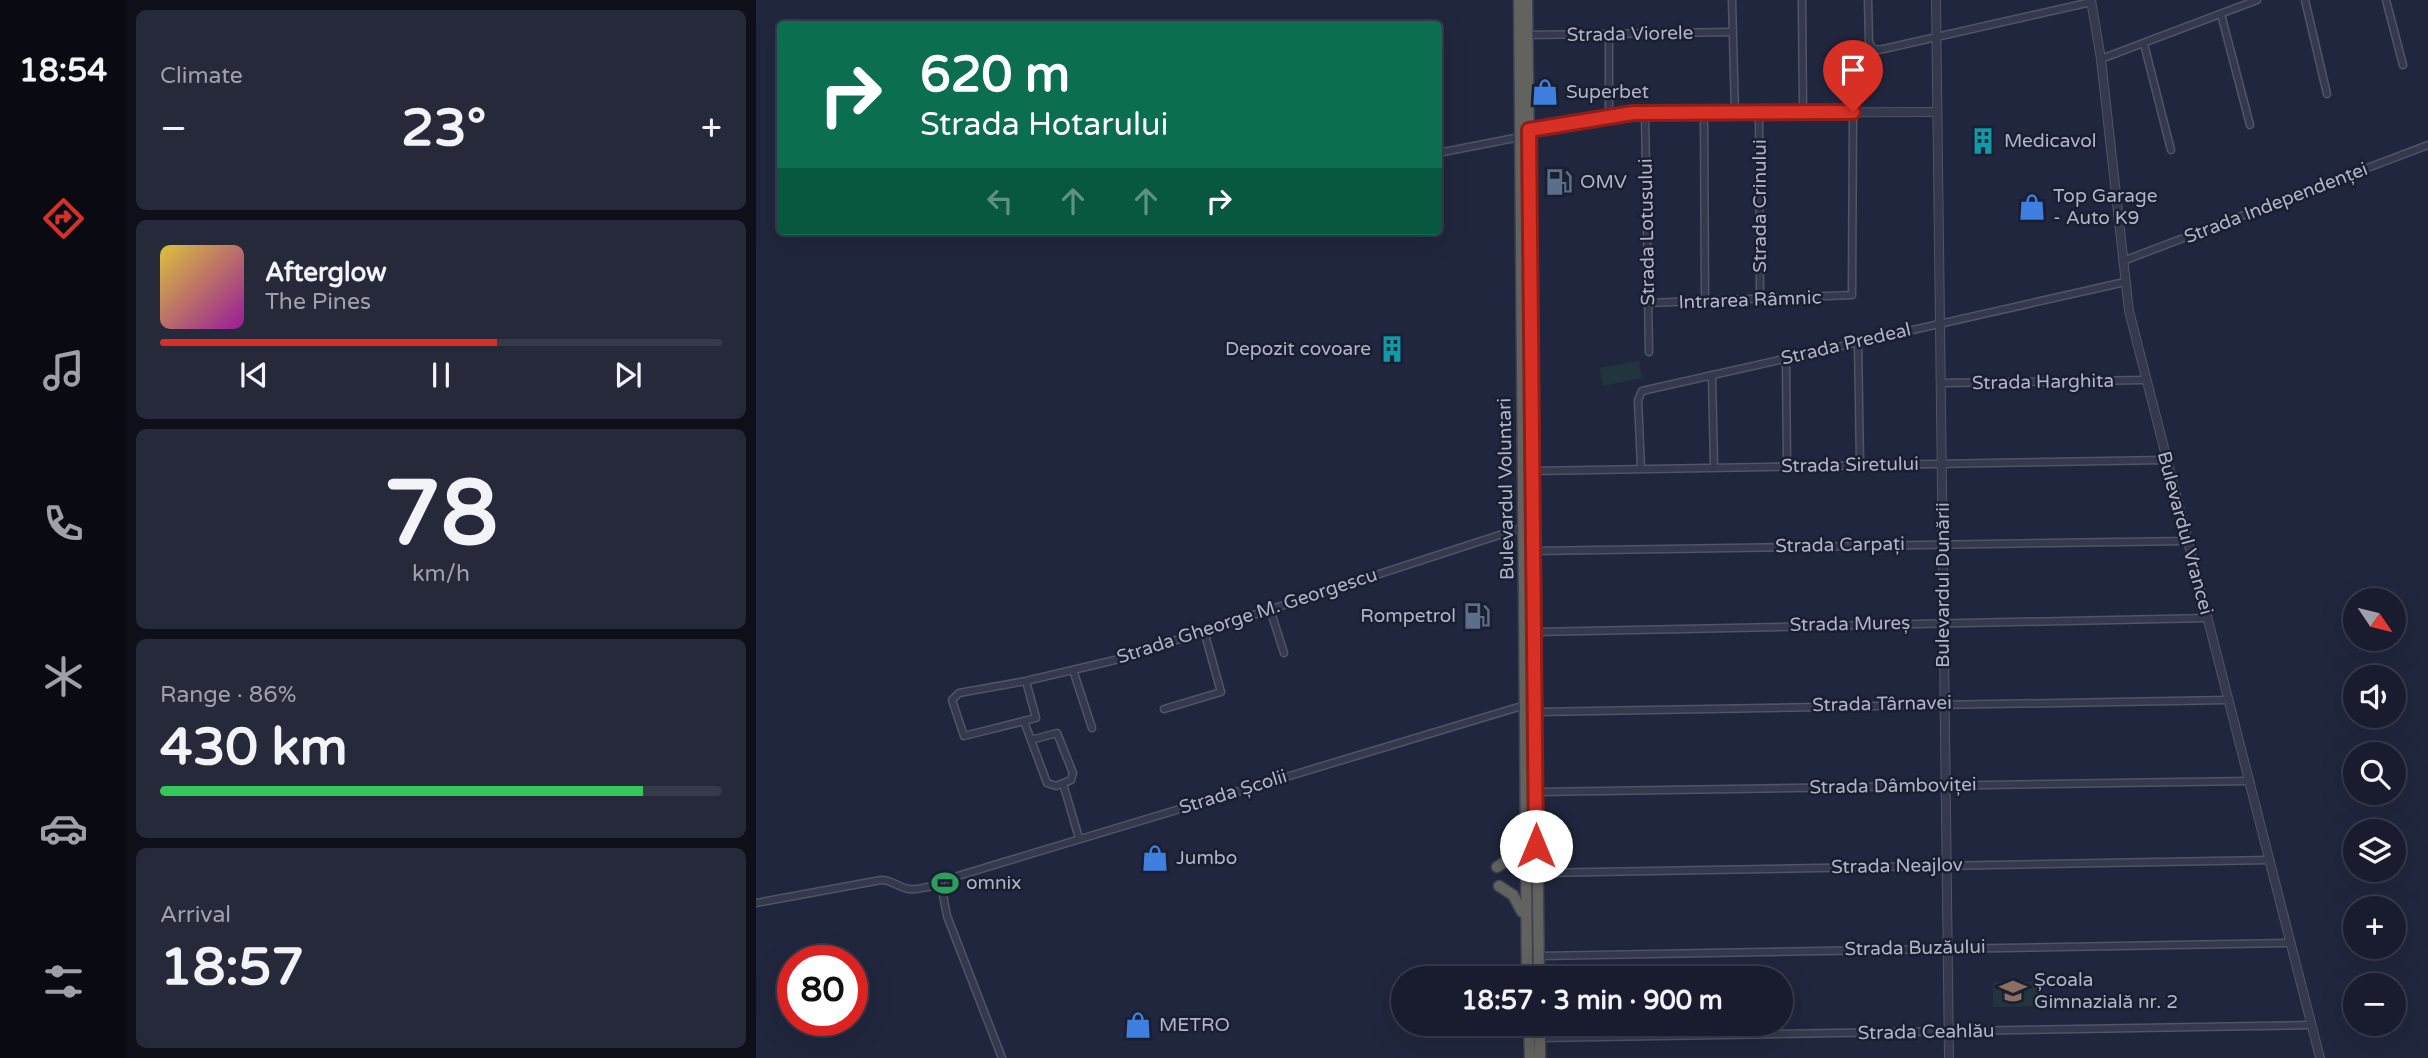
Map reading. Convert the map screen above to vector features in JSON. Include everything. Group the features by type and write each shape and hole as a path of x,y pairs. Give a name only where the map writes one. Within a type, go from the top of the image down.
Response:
{"highway":[{"name":"Bulevardul Voluntari","path":"1519,0 1534,471 1537,792 1531,873 1524,915 1526,966"},
{"name":"Bulevardul Voluntari","path":"1527,0 1525,825 1538,966"},
{"path":"1497,867 1513,856 1525,825"},
{"path":"1499,886 1513,895 1524,915"},
{"path":"1529,1036 1530,1058"},
{"path":"1540,1038 1540,1058"}],"street":[{"path":"1732,0 1735,113"},
{"path":"1802,0 1804,112"},
{"path":"1868,0 1871,48 1879,50 2091,1"},
{"name":"Bulevardul Dunării","path":"1936,0 1949,1058"},
{"path":"2101,59 2257,0"},
{"path":"2305,0 2327,94"},
{"path":"2386,0 2403,65"},
{"name":"Bulevardul Vrancei","path":"2091,1 2101,59 2123,261 2145,380 2320,1058"},
{"path":"2221,14 2250,125"},
{"name":"Strada Viorele","path":"1528,35 1732,33"},
{"path":"1609,34 1609,115"},
{"path":"2144,44 2171,150"},
{"name":"Intrarea Râmnic","path":"1648,303 1852,295 1853,112"},
{"path":"1442,152 1609,115 1936,112"},
{"name":"Strada Lotusului","path":"1645,113 1649,352"},
{"path":"1704,113 1705,301"},
{"name":"Strada Crinului","path":"1759,113 1760,299"},
{"name":"Strada Independenței","path":"2123,261 2428,145"},
{"name":"Strada Predeal","path":"1641,467 1639,394 1712,374 2126,282"},
{"path":"1858,341 1860,464"},
{"path":"1786,357 1787,466"},
{"path":"1712,374 1714,466"},
{"name":"Strada Harghita","path":"1941,383 2145,380"},
{"name":"Strada Siretului","path":"1534,471 1641,467 2165,460"},
{"name":"Strada Gheorge M. Georgescu","path":"1024,721 966,737 952,700 955,695 966,691 1073,670 1204,631 1524,527"},
{"name":"Strada Carpați","path":"1534,551 2187,541"},
{"path":"1270,609 1284,653"},
{"name":"Strada Mureș","path":"1535,632 2207,618"},
{"path":"1164,709 1221,692 1204,631"},
{"path":"1073,670 1092,728"},
{"path":"1026,681 1036,718 1024,721 1031,740 1047,783 1056,786 1071,780 1073,773 1057,733 1031,740"},
{"name":"Strada Târnavei","path":"1536,712 1943,702 2228,700"},
{"name":"Strada Școlii","path":"945,888 951,878 963,874 1526,705"},
{"name":"Strada Dâmboviței","path":"1537,792 2250,781"},
{"path":"1064,787 1079,838"},
{"name":"Strada Neajlov","path":"1531,873 2270,860"},
{"path":"756,903 881,880 893,881 909,889 938,885 945,888 947,915 1002,1058"},
{"name":"Strada Buzăului","path":"1538,956 2291,943"},
{"name":"Strada Ceahlău","path":"1540,1038 2311,1025"}],"shaded area":[{"path":"1639,361 1642,378 1603,386 1600,368"},
{"path":"1993,982 2043,982 2043,1006 1993,1007"}],"place":[{"name":"Superbet","path":"1545,92"},
{"name":"Medicavol","path":"1983,141"},
{"name":"OMV","path":"1559,182"},
{"name":"Top Garage - Auto K9","path":"2032,207"},
{"name":"Depozit covoare","path":"1392,349"},
{"name":"Rompetrol","path":"1477,616"},
{"name":"Jumbo","path":"1155,858"},
{"name":"omnix","path":"945,883"},
{"name":"Școala Gimnazială nr. 2","path":"2013,991"},
{"name":"METRO","path":"1138,1025"}],"route":[{"path":"1536,846 1529,130 1633,113 1853,112"}]}
